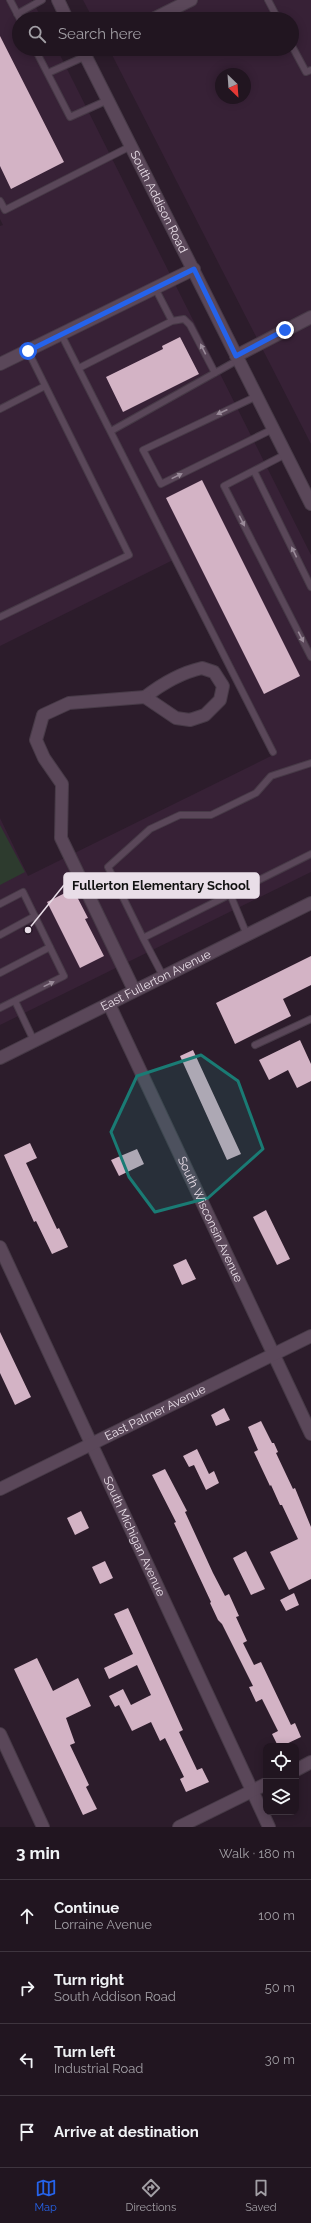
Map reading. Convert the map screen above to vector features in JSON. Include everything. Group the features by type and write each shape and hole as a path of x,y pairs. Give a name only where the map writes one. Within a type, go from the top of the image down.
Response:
{"street":[{"path":"58,0 64,12"},
{"path":"167,12 190,0"},
{"name":"South Addison Road","path":"86,56 311,504"},
{"path":"0,364 194,269"},
{"path":"237,358 311,317"},
{"path":"134,990 61,838 62,784 44,758 36,740 43,715 70,703 145,697 164,683 187,672 202,668 214,672 222,686 220,700 205,715 190,720 176,718 145,697"},
{"name":"East Fullerton Avenue","path":"0,1058 134,990 311,904"},
{"name":"South Wisconsin Avenue","path":"109,1004 311,1434"},
{"name":"South Michigan Avenue","path":"0,1247 269,1827"},
{"name":"East Palmer Avenue","path":"0,1489 311,1336"},
{"path":"0,1734 43,1827"},
{"path":"299,1768 311,1762"},
{"path":"179,1827 263,1786"}],"lane":[{"path":"10,0 16,12"},
{"path":"24,12 42,0"},
{"path":"268,0 274,12"},
{"path":"39,56 70,117 108,100"},
{"path":"48,73 77,56"},
{"path":"297,56 306,72 311,70"},
{"path":"0,201 5,210 131,146"},
{"path":"155,288 172,321"},
{"path":"79,368 172,321 184,319 190,325 215,373"},
{"path":"61,334 273,752"},
{"path":"0,617 129,555 28,351"},
{"path":"110,431 215,373 237,358"},
{"path":"0,409 46,386"},
{"path":"257,396 143,450 161,484 273,429"},
{"path":"286,454 224,486 311,657"},
{"path":"254,471 311,586"},
{"path":"163,976 108,867 150,829 180,815 210,815 256,793 272,776 311,763"},
{"path":"143,938 311,854"},
{"path":"0,904 23,892 64,976 0,1008"},
{"path":"230,894 247,935"},
{"path":"0,935 35,916"},
{"path":"0,973 50,947"},
{"path":"14,1001 34,1041"},
{"path":"255,1045 311,1019"}],"highlighted area":[{"path":"201,1055 238,1081 263,1149 208,1198 155,1212 129,1177 111,1132 137,1076"}],"shaded area":[{"path":"0,0 32,0 38,12 12,12 12,56 61,56 311,555 311,872 0,1025 0,818 28,876 271,756 173,560 0,646 0,226 3,225 0,219"},
{"path":"83,0 311,0 311,444 113,56 299,56 299,12 89,12"}],"green space":[{"path":"0,825 25,872 0,885"}],"building":[{"path":"0,36 64,162 11,189 0,166"},
{"path":"180,337 199,374 123,412 106,377 163,349 162,346"},
{"path":"202,480 300,676 264,694 166,498"},
{"path":"73,889 88,918 85,919 104,956 80,968 47,902"},
{"path":"311,956 311,985 283,999 291,1016 235,1044 216,1003"},
{"path":"300,1040 311,1064 311,1081 297,1088 288,1070 269,1080 259,1060"},
{"path":"193,1050 241,1154 227,1160 180,1056"},
{"path":"30,1143 37,1158 26,1163 57,1229 59,1228 68,1247 52,1254 36,1221 34,1222 4,1155"},
{"path":"137,1149 144,1164 119,1176 111,1160"},
{"path":"266,1210 290,1259 277,1265 253,1217"},
{"path":"186,1259 196,1279 182,1285 173,1265"},
{"path":"0,1332 31,1397 15,1405 0,1373"},
{"path":"224,1408 230,1420 216,1426 211,1415"},
{"path":"261,1421 272,1443 274,1443 278,1452 276,1453 293,1489 295,1488 311,1527 311,1579 289,1590 270,1552 298,1539 254,1452 258,1450 248,1427"},
{"path":"197,1449 209,1474 214,1471 219,1483 206,1490 194,1465 189,1467 183,1456"},
{"path":"165,1469 187,1511 185,1512 213,1573 225,1596 229,1594 239,1616 236,1617 247,1641 243,1643 254,1665 261,1662 291,1725 295,1723 301,1737 288,1743 276,1743 272,1734 278,1731 262,1699 256,1702 249,1687 253,1686 222,1624 218,1620 174,1523 176,1522 152,1475"},
{"path":"81,1511 89,1528 75,1535 67,1518"},
{"path":"246,1551 265,1589 251,1595 233,1558"},
{"path":"105,1561 113,1578 100,1584 92,1567"},
{"path":"294,1593 299,1605 286,1611 280,1600"},
{"path":"128,1608 183,1730 179,1732 197,1770 202,1768 209,1782 186,1792 180,1779 184,1777 165,1738 160,1741 151,1722 132,1731 119,1705 115,1707 109,1696 123,1689 131,1705 151,1695 137,1665 109,1679 104,1668 133,1654 114,1614"},
{"path":"37,1658 53,1691 78,1678 91,1706 66,1718 75,1743 70,1745 89,1785 86,1787 97,1809 83,1815 14,1669"}],"place":[{"name":"Fullerton Elementary School","path":"28,930"}],"route":[{"path":"28,351 194,269 236,356 285,330"}]}
